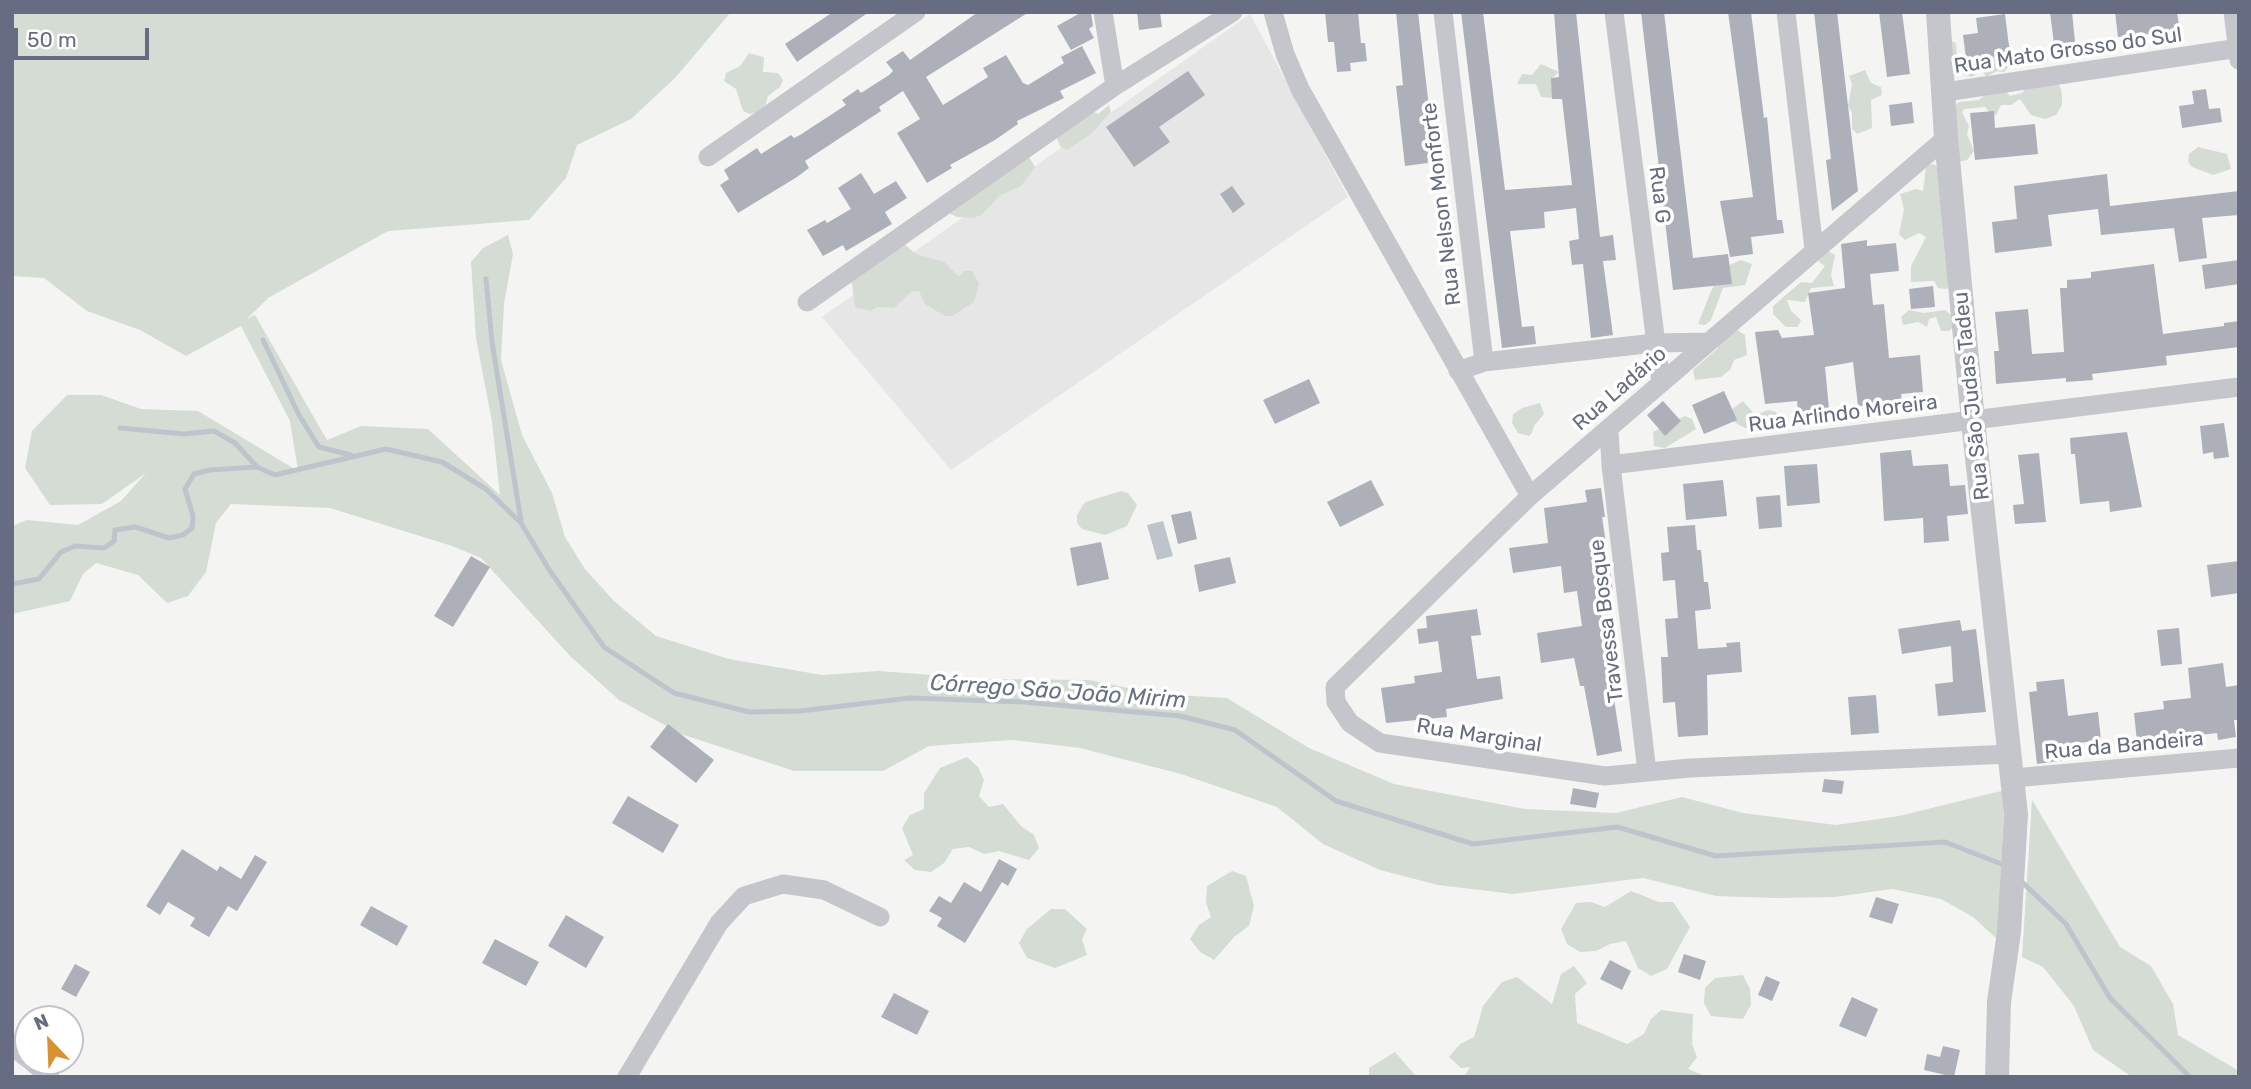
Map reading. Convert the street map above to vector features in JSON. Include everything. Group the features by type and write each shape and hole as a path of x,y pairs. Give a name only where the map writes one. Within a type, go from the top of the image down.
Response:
{"street":[{"path":"708,158 916,12"},
{"path":"1103,12 1115,86"},
{"path":"807,302 1115,86 1233,12"},
{"path":"1273,12 1300,89 1530,496"},
{"name":"Rua Nelson Monforte","path":"1443,12 1484,362"},
{"name":"Rua G","path":"1614,12 1661,383"},
{"path":"1786,12 1815,249"},
{"name":"Rua São Judas Tadeu","path":"1938,12 1946,138 1973,421 2017,814 2009,932 1999,1002 1997,1077"},
{"path":"2233,12 2238,53"},
{"name":"Rua Mato Grosso do Sul","path":"1945,92 2238,53"},
{"name":"Rua Ladário","path":"1335,687 1530,496 1946,138"},
{"path":"1458,371 1484,362 1655,343 1709,342"},
{"name":"Rua Arlindo Moreira","path":"1611,465 2239,387"},
{"path":"1608,431 1611,465"},
{"name":"Travessa Bosque","path":"1611,465 1647,772"},
{"name":"Rua Marginal","path":"1335,687 1341,712 1362,734 1380,743 1575,773 1605,776 1647,772 2011,766"},
{"name":"Rua da Bandeira","path":"2011,766 2239,758"},
{"path":"627,1077 719,923 744,896 783,884 824,890 880,917"}],"shaded area":[{"path":"12,12 731,12 675,78 631,119 577,145 566,178 529,220 388,231 268,298 247,319 255,315 327,440 361,426 428,429 500,495 492,422 476,338 471,262 483,248 508,235 513,254 504,304 501,360 522,435 552,493 565,537 585,569 614,601 656,636 729,659 822,675 879,671 986,679 1089,680 1158,694 1227,698 1309,748 1394,784 1525,809 1616,813 1682,797 1743,813 1836,825 1899,816 2005,790 1997,939 1973,917 1941,899 1892,889 1835,897 1775,898 1716,896 1643,878 1513,894 1438,885 1380,870 1323,844 1277,807 1181,774 1080,748 1012,740 929,746 883,771 794,771 681,734 619,700 570,656 481,558 452,546 330,508 231,504 216,523 206,572 188,596 167,603 138,575 96,563 83,574 70,601 12,614 12,526 27,520 78,525 121,501 146,473 102,504 50,505 25,468 32,431 67,395 101,395 141,409 198,411 298,471 290,421 241,326 186,356 140,330 87,311 44,278 12,276"},
{"path":"1250,14 1348,197 951,470 822,317"},
{"path":"1950,41 1956,43 1957,57 1966,67 1981,58 2001,52 2006,55 2010,65 2004,72 1997,71 1986,77 1982,70 1972,77 1962,74 1959,68 1951,65"},
{"path":"749,53 764,57 763,72 778,73 783,80 780,87 768,96 764,110 750,114 743,111 736,89 724,81 726,73 740,66"},
{"path":"1541,64 1559,72 1552,78 1552,98 1541,97 1536,84 1517,84 1522,74 1532,75"},
{"path":"1865,70 1871,83 1881,87 1882,95 1871,100 1872,128 1857,134 1852,129 1852,113 1848,106 1852,84 1849,76"},
{"path":"2058,82 2062,105 2056,115 2045,119 2031,115 2020,99 2011,105 2001,105 1996,115 1992,115 1985,107 1964,109 1962,112 1969,126 1967,134 1974,151 1967,160 1955,163 1953,107 1959,102 1979,100 1991,90 2005,90 2010,96 2022,93 2029,83"},
{"path":"1109,105 1111,112 1092,133 1067,150 1060,146 1057,139 1059,132 1091,111 1098,114"},
{"path":"2198,147 2227,154 2231,169 2213,175 2192,167 2188,162 2189,154"},
{"path":"1028,155 1035,167 1021,186 999,196 981,215 973,218 957,217 949,213"},
{"path":"1934,164 1941,170 1952,284 1946,289 1938,288 1934,281 1911,282 1911,266 1926,237 1919,233 1905,240 1899,234 1904,209 1900,194 1916,189 1923,191 1926,166"},
{"path":"904,244 916,254 944,262 959,277 964,271 972,271 979,284 974,302 952,316 945,316 925,304 919,291 911,292 894,308 877,307 870,311 855,307 851,277"},
{"path":"1828,251 1835,255 1831,275 1834,286 1811,288 1805,302 1787,300 1791,311 1801,320 1798,327 1786,327 1773,314 1773,306 1801,282 1812,283 1825,266 1819,262 1819,258"},
{"path":"1741,260 1752,264 1745,285 1723,288 1711,320 1705,325 1698,324 1712,289 1727,266"},
{"path":"1909,310 1924,313 1945,310 1951,315 1954,326 1949,331 1941,331 1936,317 1929,319 1927,327 1918,322 1903,325 1901,317"},
{"path":"1729,325 1745,335 1747,355 1734,360 1730,370 1721,377 1695,380 1693,370 1718,348 1715,341"},
{"path":"1743,401 1755,415 1768,410 1776,412 1780,419 1777,426 1762,430 1756,425 1745,428 1732,421 1731,410"},
{"path":"1540,403 1544,414 1532,433 1529,436 1518,433 1512,423 1513,414 1522,408"},
{"path":"1685,416 1692,419 1696,429 1665,448 1654,446 1653,432"},
{"path":"1121,491 1128,493 1137,505 1127,526 1105,535 1082,529 1077,523 1077,515 1085,502"},
{"path":"1163,521 1173,556 1157,560 1147,525"},
{"path":"967,757 978,767 984,780 979,796 989,807 1003,804 1021,826 1034,835 1039,848 1029,860 999,851 984,854 969,847 953,849 944,863 931,872 915,870 904,860 913,855 902,828 910,815 924,809 924,793 940,768"},
{"path":"2032,800 2120,947 2151,966 2173,1004 2178,1035 2239,1071 2239,1077 2132,1077 2093,1050 2074,1006 2043,967 2022,957"},
{"path":"1232,871 1246,876 1254,906 1249,926 1235,936 1214,960 1200,952 1190,939 1199,925 1211,917 1206,903 1207,886"},
{"path":"1631,891 1659,902 1673,902 1690,927 1667,969 1651,976 1638,968 1626,941 1610,944 1596,951 1580,952 1567,944 1561,929 1576,903 1591,902 1605,907"},
{"path":"1051,909 1065,909 1087,929 1082,939 1087,955 1055,968 1027,958 1019,943 1027,929"},
{"path":"1574,966 1587,983 1575,994 1577,1023 1627,1044 1644,1034 1651,1019 1661,1010 1693,1014 1692,1044 1697,1057 1688,1069 1707,1077 1464,1077 1470,1067 1461,1068 1449,1057 1460,1044 1474,1037 1483,1006 1502,982 1517,977 1552,1004 1561,974"},
{"path":"1743,975 1750,989 1751,1005 1743,1019 1711,1016 1704,1003 1705,988 1715,978"},
{"path":"1395,1052 1414,1074 1413,1077 1369,1077 1369,1068"}],"building":[{"path":"833,12 869,12 797,62 785,44"},
{"path":"978,12 1029,12 926,77 943,105 988,77 983,68 1006,55 1023,83 1028,85 1064,63 1061,57 1082,46 1096,73 1060,91 1064,98 1017,121 1018,124 995,140 950,165 952,168 927,183 897,133 920,119 903,91 879,107 881,111 805,161 809,168 797,177 738,213 720,185 729,179 724,170 757,148 761,154 791,135 794,138 800,135 846,105 842,100 858,89 861,93 889,75 893,71 886,62 903,51 910,60"},
{"path":"1082,12 1091,12 1093,26 1089,29 1094,38 1071,50 1057,26"},
{"path":"1137,12 1160,12 1162,27 1139,30"},
{"path":"1325,12 1358,12 1361,43 1365,43 1367,61 1350,63 1351,71 1337,72 1334,42 1328,42"},
{"path":"1396,12 1418,12 1429,107 1436,106 1439,130 1433,130 1436,154 1427,155 1428,163 1405,166 1396,86 1403,85"},
{"path":"1461,12 1483,12 1505,190 1572,185 1562,99 1552,99 1551,78 1559,77 1554,12 1576,12 1600,237 1613,235 1616,260 1603,261 1613,335 1591,338 1583,264 1572,265 1569,241 1579,239 1576,208 1544,212 1545,228 1510,231 1522,327 1534,326 1536,344 1502,348"},
{"path":"1641,12 1664,12 1693,258 1728,254 1732,284 1673,290"},
{"path":"1728,12 1751,12 1764,118 1767,117 1777,220 1782,220 1784,233 1751,237 1753,254 1730,257 1720,201 1753,197"},
{"path":"1814,12 1837,12 1858,191 1832,211 1826,160 1831,159"},
{"path":"1879,12 1902,12 1910,74 1887,77"},
{"path":"2050,12 2072,12 2075,42 2054,44"},
{"path":"2115,12 2177,12 2180,31 2118,37"},
{"path":"2005,14 2010,54 1982,58 1983,71 1968,73 1963,35 1978,33 1976,18"},
{"path":"1188,71 1205,95 1159,127 1170,142 1134,167 1106,127"},
{"path":"2206,89 2209,109 2220,108 2222,122 2182,128 2179,106 2194,104 2192,91"},
{"path":"1912,102 1914,123 1891,126 1889,105"},
{"path":"1994,111 1995,128 2035,124 2038,154 1975,160 1970,113"},
{"path":"861,173 874,194 896,181 907,198 885,212 892,224 846,251 843,245 823,256 807,230 825,220 827,223 851,209 838,188"},
{"path":"2107,174 2110,206 2239,191 2239,215 2202,218 2207,258 2179,262 2174,228 2101,235 2098,209 2048,215 2052,246 1995,253 1992,222 2017,219 2014,186"},
{"path":"1232,186 1245,204 1233,213 1220,194"},
{"path":"1867,240 1867,246 1896,243 1899,271 1870,274 1873,305 1884,304 1889,358 1920,355 1923,392 1901,394 1902,404 1858,406 1853,362 1825,367 1829,409 1798,412 1797,401 1765,404 1755,332 1778,330 1782,338 1814,335 1808,293 1845,288 1841,244"},
{"path":"2239,260 2239,284 2205,289 2202,265"},
{"path":"2154,264 2163,334 2224,326 2224,323 2239,321 2239,347 2166,356 2167,365 2092,374 2093,380 2066,382 2066,378 1996,384 1994,351 1999,351 1995,312 2028,309 2032,354 2064,352 2060,288 2067,288 2067,280 2091,278 2091,272"},
{"path":"1933,286 1935,307 1911,309 1909,289"},
{"path":"1309,379 1320,403 1275,424 1263,400"},
{"path":"1724,391 1737,420 1704,434 1692,405"},
{"path":"1663,401 1681,421 1665,436 1647,415"},
{"path":"2224,423 2229,457 2214,459 2213,452 2203,454 2200,426"},
{"path":"2127,432 2142,507 2110,512 2109,501 2080,504 2075,454 2071,454 2070,438"},
{"path":"1911,450 1913,466 1948,464 1950,486 1965,485 1968,514 1947,516 1949,541 1924,543 1923,518 1884,521 1880,453"},
{"path":"2039,453 2046,522 2015,524 2013,505 2024,504 2018,455"},
{"path":"1817,464 1820,503 1787,506 1784,466"},
{"path":"1371,480 1384,505 1340,527 1327,502"},
{"path":"1723,480 1727,516 1686,520 1683,484"},
{"path":"1601,488 1605,517 1602,517 1613,592 1598,595 1622,751 1597,756 1584,686 1580,686 1574,658 1541,663 1537,633 1582,626 1577,591 1564,593 1561,566 1513,573 1509,548 1548,543 1544,508 1587,502 1585,490"},
{"path":"1780,495 1782,527 1759,529 1756,497"},
{"path":"1191,511 1197,539 1178,544 1171,515"},
{"path":"1695,525 1697,550 1701,550 1704,582 1708,582 1711,609 1695,611 1698,649 1727,647 1726,643 1740,642 1742,672 1707,675 1708,735 1678,737 1675,702 1663,703 1661,657 1668,657 1665,619 1678,618 1675,580 1663,581 1661,553 1669,552 1667,527"},
{"path":"1101,542 1109,579 1077,586 1070,548"},
{"path":"471,556 490,567 453,627 434,616"},
{"path":"1230,557 1236,583 1199,592 1194,565"},
{"path":"2239,561 2239,593 2211,597 2207,565"},
{"path":"1477,609 1481,635 1471,636 1477,679 1500,676 1503,699 1446,709 1447,717 1386,723 1381,688 1415,683 1414,676 1442,672 1438,641 1419,644 1417,629 1427,628 1426,616"},
{"path":"1960,620 1962,631 1976,629 1986,712 1938,716 1935,684 1953,682 1951,646 1902,654 1898,629"},
{"path":"2179,628 2182,664 2161,666 2157,630"},
{"path":"2223,663 2226,687 2239,685 2239,720 2234,720 2236,737 2218,740 2217,733 2168,739 2169,746 2138,751 2134,713 2164,709 2163,701 2191,698 2188,668"},
{"path":"2064,679 2068,716 2098,712 2101,740 2072,744 2073,759 2037,764 2029,692 2037,691 2036,682"},
{"path":"1876,695 1879,733 1851,735 1848,697"},
{"path":"668,724 714,760 696,783 650,747"},
{"path":"1824,779 1844,781 1842,794 1822,792"},
{"path":"1573,788 1599,793 1596,808 1570,804"},
{"path":"628,796 679,825 663,853 612,823"},
{"path":"182,849 217,871 220,866 241,879 255,855 267,862 237,911 228,906 209,937 190,926 195,918 168,902 160,915 146,906"},
{"path":"999,859 1017,869 1008,886 1002,882 965,943 937,926 942,918 929,911 939,896 951,903 964,882 981,892"},
{"path":"1876,897 1899,904 1892,924 1869,917"},
{"path":"371,906 408,926 397,946 360,925"},
{"path":"566,915 604,937 586,968 548,946"},
{"path":"495,939 539,962 526,986 482,963"},
{"path":"1684,954 1706,961 1700,980 1678,972"},
{"path":"1610,960 1631,971 1622,990 1600,979"},
{"path":"75,964 90,972 76,997 61,989"},
{"path":"1766,976 1780,982 1772,1001 1758,995"},
{"path":"894,993 929,1011 917,1035 881,1017"},
{"path":"1852,997 1878,1009 1866,1037 1839,1026"},
{"path":"1943,1046 1960,1050 1954,1077 1924,1070 1927,1054 1940,1057"}],"waterway":[{"path":"486,279 492,342 521,521"},
{"path":"263,340 299,415 319,447 351,455"},
{"name":"Córrego São João Mirim","path":"120,428 184,434 214,431 235,443 257,467 275,475 386,449 442,462 486,489 521,523 550,571 604,647 674,693 749,712 800,711 910,698 1024,702 1180,716 1235,730 1336,801 1473,844 1617,827 1716,856 1945,842 2004,865"},
{"path":"12,584 39,579 61,552 75,546 104,548 114,541 115,530 135,527 169,538 183,535 192,528 193,516 185,489 194,474 210,470 257,467"},
{"name":"Córrego São João Mirim","path":"2019,879 2066,924 2110,998 2190,1077"}]}
